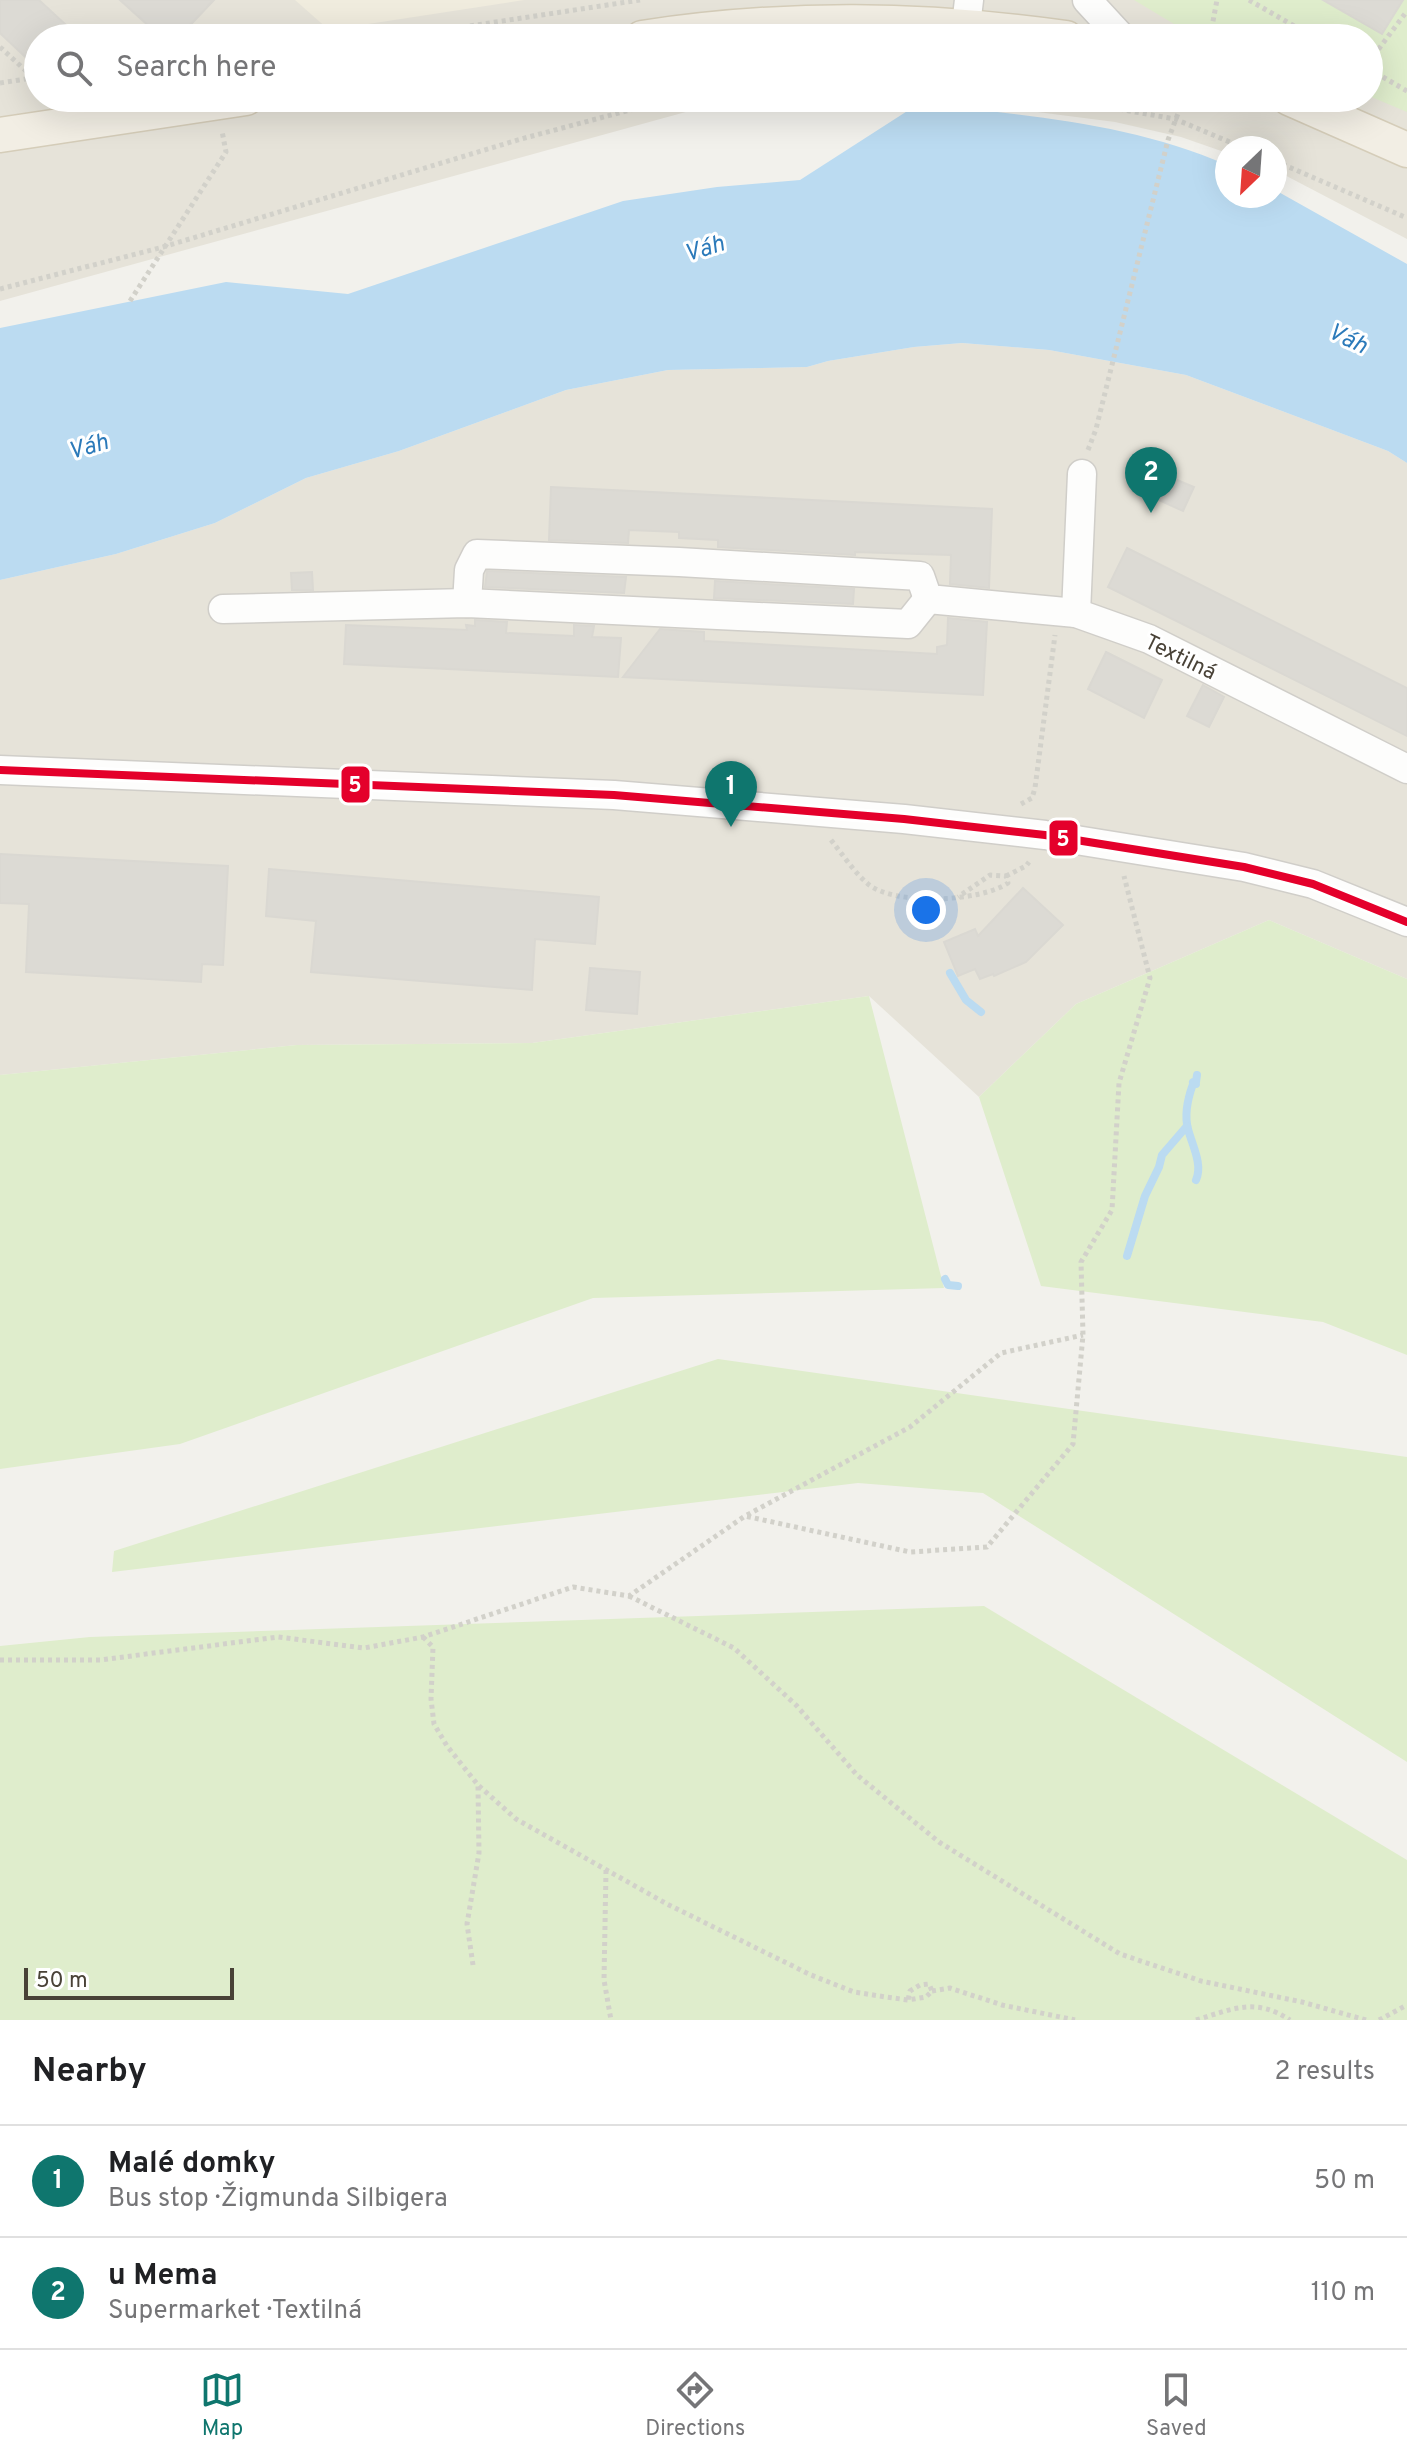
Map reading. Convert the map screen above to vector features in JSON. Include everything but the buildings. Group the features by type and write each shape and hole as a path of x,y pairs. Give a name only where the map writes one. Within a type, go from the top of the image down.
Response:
{"main road":[{"path":"768,24 968,12 1013,24"},
{"path":"0,135 152,112"},
{"path":"1321,112 1407,150"}],"street":[{"path":"1087,0 1109,24"},
{"path":"1067,611 1082,474"},
{"path":"223,609 467,603 908,624 928,599 920,576 477,554 469,570 467,603"},
{"name":"Textilná","path":"928,599 1067,611 1149,639 1407,769"},
{"path":"0,770 599,795 826,812 1045,835 1244,867 1313,884 1407,922"}],"path":[{"path":"483,24 640,0"},
{"path":"1212,24 1217,0"},
{"path":"1249,0 1291,24"},
{"path":"1383,43 1407,11"},
{"path":"0,47 24,69"},
{"path":"1383,77 1407,91"},
{"path":"0,83 24,81"},
{"path":"130,301 226,152 230,112"},
{"path":"0,289 163,247 521,139 623,112"},
{"path":"1135,112 1175,119 1215,136"},
{"path":"1096,429 1168,140 1178,112"},
{"path":"1287,166 1407,218"},
{"path":"1015,806 1032,798 1035,788 1067,611"},
{"path":"826,812 825,829 832,841 870,886 905,897 939,901 1000,889 1008,883 1006,876"},
{"path":"745,1516 910,1552 987,1547 1073,1444 1083,1335 1081,1262 1112,1210 1119,1083 1150,978 1117,847"},
{"path":"958,897 990,875 1006,876 1029,862"},
{"path":"629,1596 745,1516 910,1427 1001,1353 1083,1335"},
{"path":"0,1660 100,1660 278,1637 364,1648 423,1637 573,1587 629,1596 734,1648 796,1705 857,1775 939,1842 1120,1954 1201,1981 1302,2002 1366,2020"},
{"path":"423,1637 433,1647 431,1699 434,1724 478,1785 516,1819 667,1904 811,1975 854,1992 908,2000 950,1988 1002,2005 1075,2020"},
{"path":"473,1965 467,1924 479,1853 478,1785"},
{"path":"606,1869 604,1980 611,2020"},
{"path":"908,2000 910,1991 920,1985 929,1984 932,1991"},
{"path":"1196,2020 1245,2005 1274,2010 1290,2020"},
{"path":"1379,2020 1407,2005"}],"shaded area":[{"path":"0,0 1407,0 1407,239 1287,176 1287,136 1215,136 1215,149 1181,137 1115,122 1038,112 1383,112 1383,24 24,24 24,112 686,112 0,301"},
{"path":"295,0 524,0 368,24 322,24"},
{"path":"962,343 1049,350 1186,375 1388,451 1407,463 1407,979 1269,920 1076,1004 979,1097 869,996 532,1043 297,1045 0,1075 0,580 116,554 215,523 306,478 399,451 566,390 668,370 807,367 914,347"}],"green space":[{"path":"1134,0 1407,0 1407,112 1383,102 1383,24 1174,24"},
{"path":"1269,920 1407,979 1407,1355 1323,1322 1041,1286 979,1097 1076,1004"},
{"path":"869,996 944,1288 593,1298 180,1444 0,1469 0,1075 297,1045 532,1043"},
{"path":"718,1359 1407,1457 1407,1762 983,1493 858,1483 112,1572 114,1551"},
{"path":"984,1606 1407,1860 1407,2020 0,2020 0,1646 90,1637"}],"water":[{"name":"Váh","path":"906,112 1022,115 1127,133 1161,141 1215,160 1215,208 1287,208 1287,197 1407,264 1407,463 1388,451 1186,375 1049,350 962,343 914,347 807,367 668,370 566,390 399,451 306,478 215,523 116,554 0,580 0,328 226,282 348,294 623,201 717,187 800,180"}],"waterway":[{"path":"950,973 966,1000 981,1012"},
{"path":"1196,1180 1198,1161 1187,1117 1190,1094 1197,1075"},
{"path":"1127,1256 1145,1196 1162,1155 1187,1126"},
{"path":"945,1279 948,1285 958,1286"}],"transit line":[{"name":"5","path":"0,770 614,795 904,819 1045,835 1244,867 1313,884 1407,922"}],"place":[{"name":"u Mema","path":"1151,513"},
{"name":"Malé domky","path":"731,827"}]}
